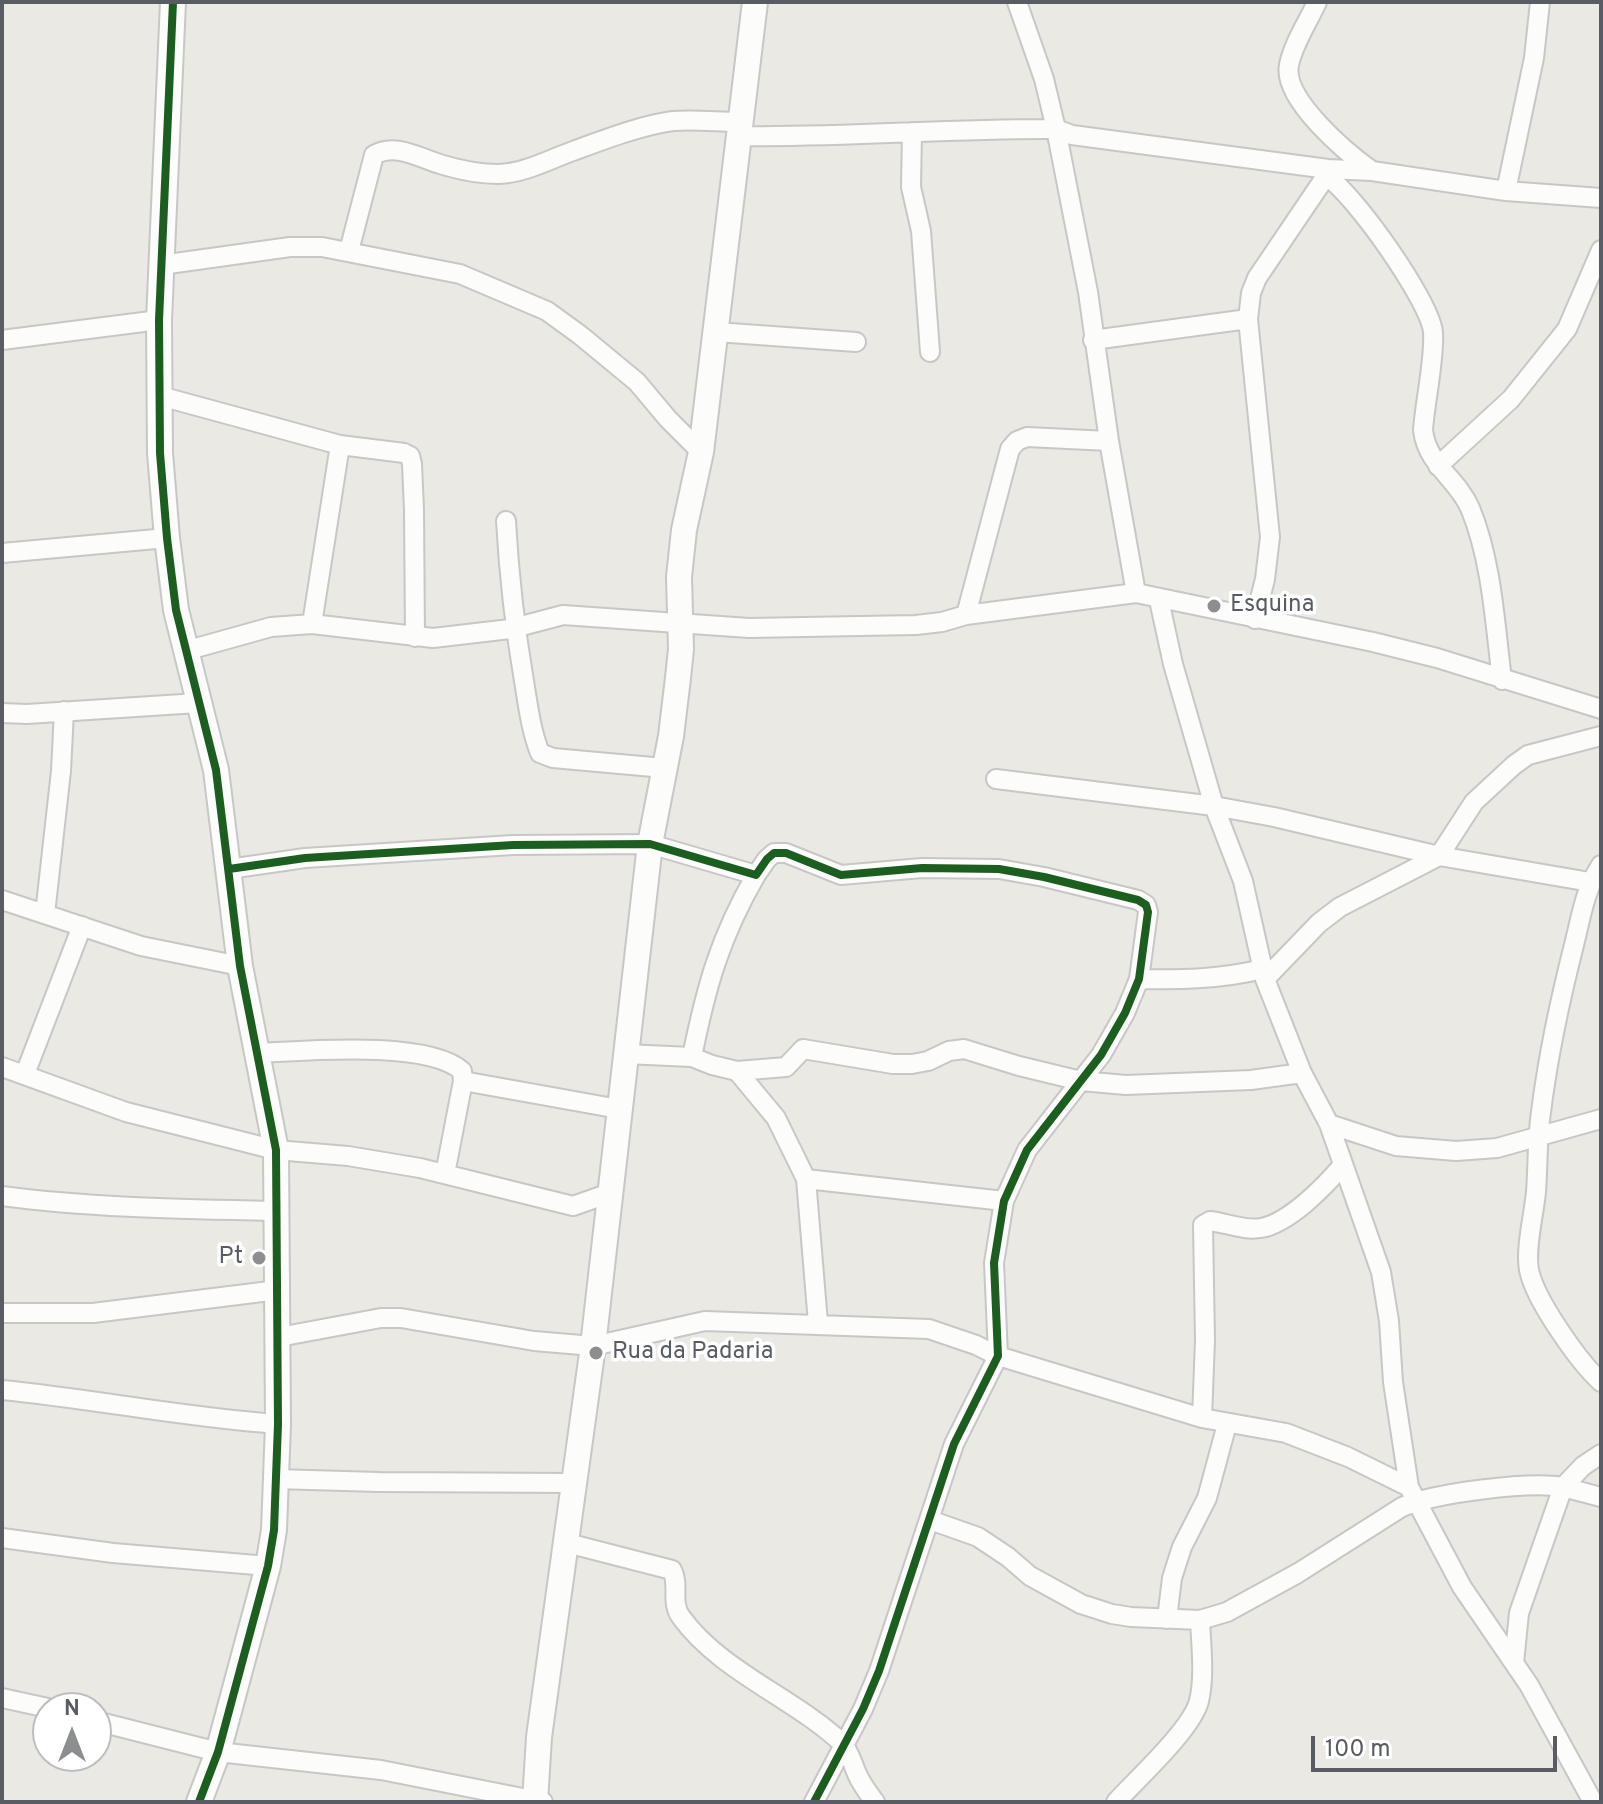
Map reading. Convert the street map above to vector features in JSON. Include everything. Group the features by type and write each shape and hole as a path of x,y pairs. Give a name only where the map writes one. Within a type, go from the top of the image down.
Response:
{"street":[{"path":"173,2 159,320 160,453 176,610 216,770 240,966 276,1150 279,1337 274,1530 268,1566 218,1752 199,1802"},
{"path":"535,1802 539,1737 593,1346 650,844 678,678 681,649 679,577 684,530 701,452 755,2"},
{"path":"1017,2 1044,79 1056,129 1088,292 1109,441 1136,593"},
{"path":"1317,2 1289,62 1290,79 1301,103 1315,120 1347,153 1372,171"},
{"path":"1506,191 1534,58 1540,2"},
{"path":"349,251 374,155 383,150 400,150 445,166 471,171 516,173 574,150 674,121 812,137 1056,129 1072,135 1327,173 1372,171 1506,191 1601,198"},
{"path":"912,132 911,187 921,231 930,352"},
{"path":"1255,619 1265,579 1270,537 1248,319 1251,293 1257,278 1327,173"},
{"path":"1327,173 1371,225 1414,288 1431,321 1432,343 1423,430 1429,454 1460,490 1475,521 1486,569 1502,680"},
{"path":"161,265 290,247 322,247 460,274 547,311 637,382 701,452"},
{"path":"1438,466 1511,399 1567,329 1597,272 1601,250"},
{"path":"1093,340 1248,319"},
{"path":"2,340 159,320"},
{"path":"716,332 856,342"},
{"path":"160,396 340,445 410,456 414,510 415,637"},
{"path":"966,615 1010,449 1017,441 1027,437 1109,441"},
{"path":"312,624 340,445"},
{"path":"506,521 515,627 530,717 540,753 553,758 664,768"},
{"path":"2,553 167,538"},
{"path":"185,651 271,627 312,624 415,637 480,634 545,618 581,614 679,624 776,628 916,625 966,615 1136,593 1373,642 1437,658 1601,709"},
{"path":"1159,600 1173,664 1214,806 1243,881 1264,974 1302,1073 1329,1124 1381,1272 1389,1321 1393,1382 1413,1494 1462,1587 1514,1663 1593,1802"},
{"path":"2,713 198,703"},
{"path":"45,914 61,771 64,711"},
{"path":"1139,979 1197,981 1264,974 1340,907 1439,856 1474,802 1528,755 1601,736"},
{"path":"996,779 1214,806 1439,856 1590,882"},
{"path":"229,869 305,858 513,845 650,844 756,875"},
{"path":"692,1057 714,964 732,917 756,875 774,853 786,853 841,875 922,868 999,869 1138,900 1146,905 1148,912 1139,979 1125,1013 1101,1055 1027,1150 1004,1201 994,1263 998,1356 954,1444 879,1671 845,1746 814,1802"},
{"path":"1601,865 1590,882 1563,986 1538,1138 1529,1270 1561,1331 1587,1369 1601,1382"},
{"path":"2,900 141,946 240,966"},
{"path":"25,1074 82,926"},
{"path":"259,1053 365,1048 425,1056 455,1065 462,1071 463,1081 445,1174"},
{"path":"625,1054 692,1057 737,1071 786,1067 803,1049 893,1064 912,1064 964,1049 1081,1081 1165,1085 1251,1080 1302,1073"},
{"path":"2,1067 126,1112 276,1150 348,1156 445,1174 573,1206 610,1193"},
{"path":"737,1071 776,1118 806,1179 818,1323"},
{"path":"463,1081 619,1109"},
{"path":"1329,1124 1396,1146 1434,1151 1480,1150 1538,1138 1601,1119"},
{"path":"1202,1418 1205,1340 1203,1225 1210,1221 1245,1228 1272,1224 1326,1185 1342,1166"},
{"path":"806,1179 1004,1201"},
{"path":"2,1196 53,1203 138,1208 277,1211"},
{"path":"2,1313 93,1313 278,1290"},
{"path":"279,1337 381,1318 401,1318 534,1341 593,1346 705,1321 929,1329 998,1356 1202,1418 1286,1433 1309,1441 1413,1494 1453,1494 1547,1484 1601,1497"},
{"path":"2,1390 224,1420 278,1424"},
{"path":"1167,1619 1172,1578 1182,1547 1207,1498 1227,1424"},
{"path":"1514,1663 1519,1613 1563,1487 1583,1466 1601,1454"},
{"path":"275,1479 574,1483"},
{"path":"930,1520 978,1537 1030,1576 1081,1604 1112,1614 1200,1620 1227,1612 1287,1579 1402,1507 1413,1494"},
{"path":"2,1538 113,1553 268,1566"},
{"path":"567,1543 672,1570 675,1575 676,1608 685,1622 723,1658 812,1719 845,1746 859,1780 875,1802"},
{"path":"1116,1802 1170,1744 1198,1706 1200,1620"},
{"path":"2,1698 32,1705"},
{"path":"112,1725 218,1752 381,1770 543,1802"}],"cycle path":[{"path":"173,2 159,320 160,453 167,538 176,610 216,770 240,966 276,1150 278,1424 274,1530 268,1566 218,1752 199,1802"},
{"path":"229,869 305,858 513,845 650,844 756,875 774,853 786,853 841,875 922,868 999,869 1138,900 1146,905 1148,912 1139,979 1125,1013 1101,1055 1027,1150 1004,1201 994,1263 998,1356 954,1444 879,1671 863,1709 814,1802"}],"place":[{"name":"Esquina","path":"1214,606"},
{"name":"Pt","path":"259,1258"},
{"name":"Rua da Padaria","path":"596,1353"}]}
